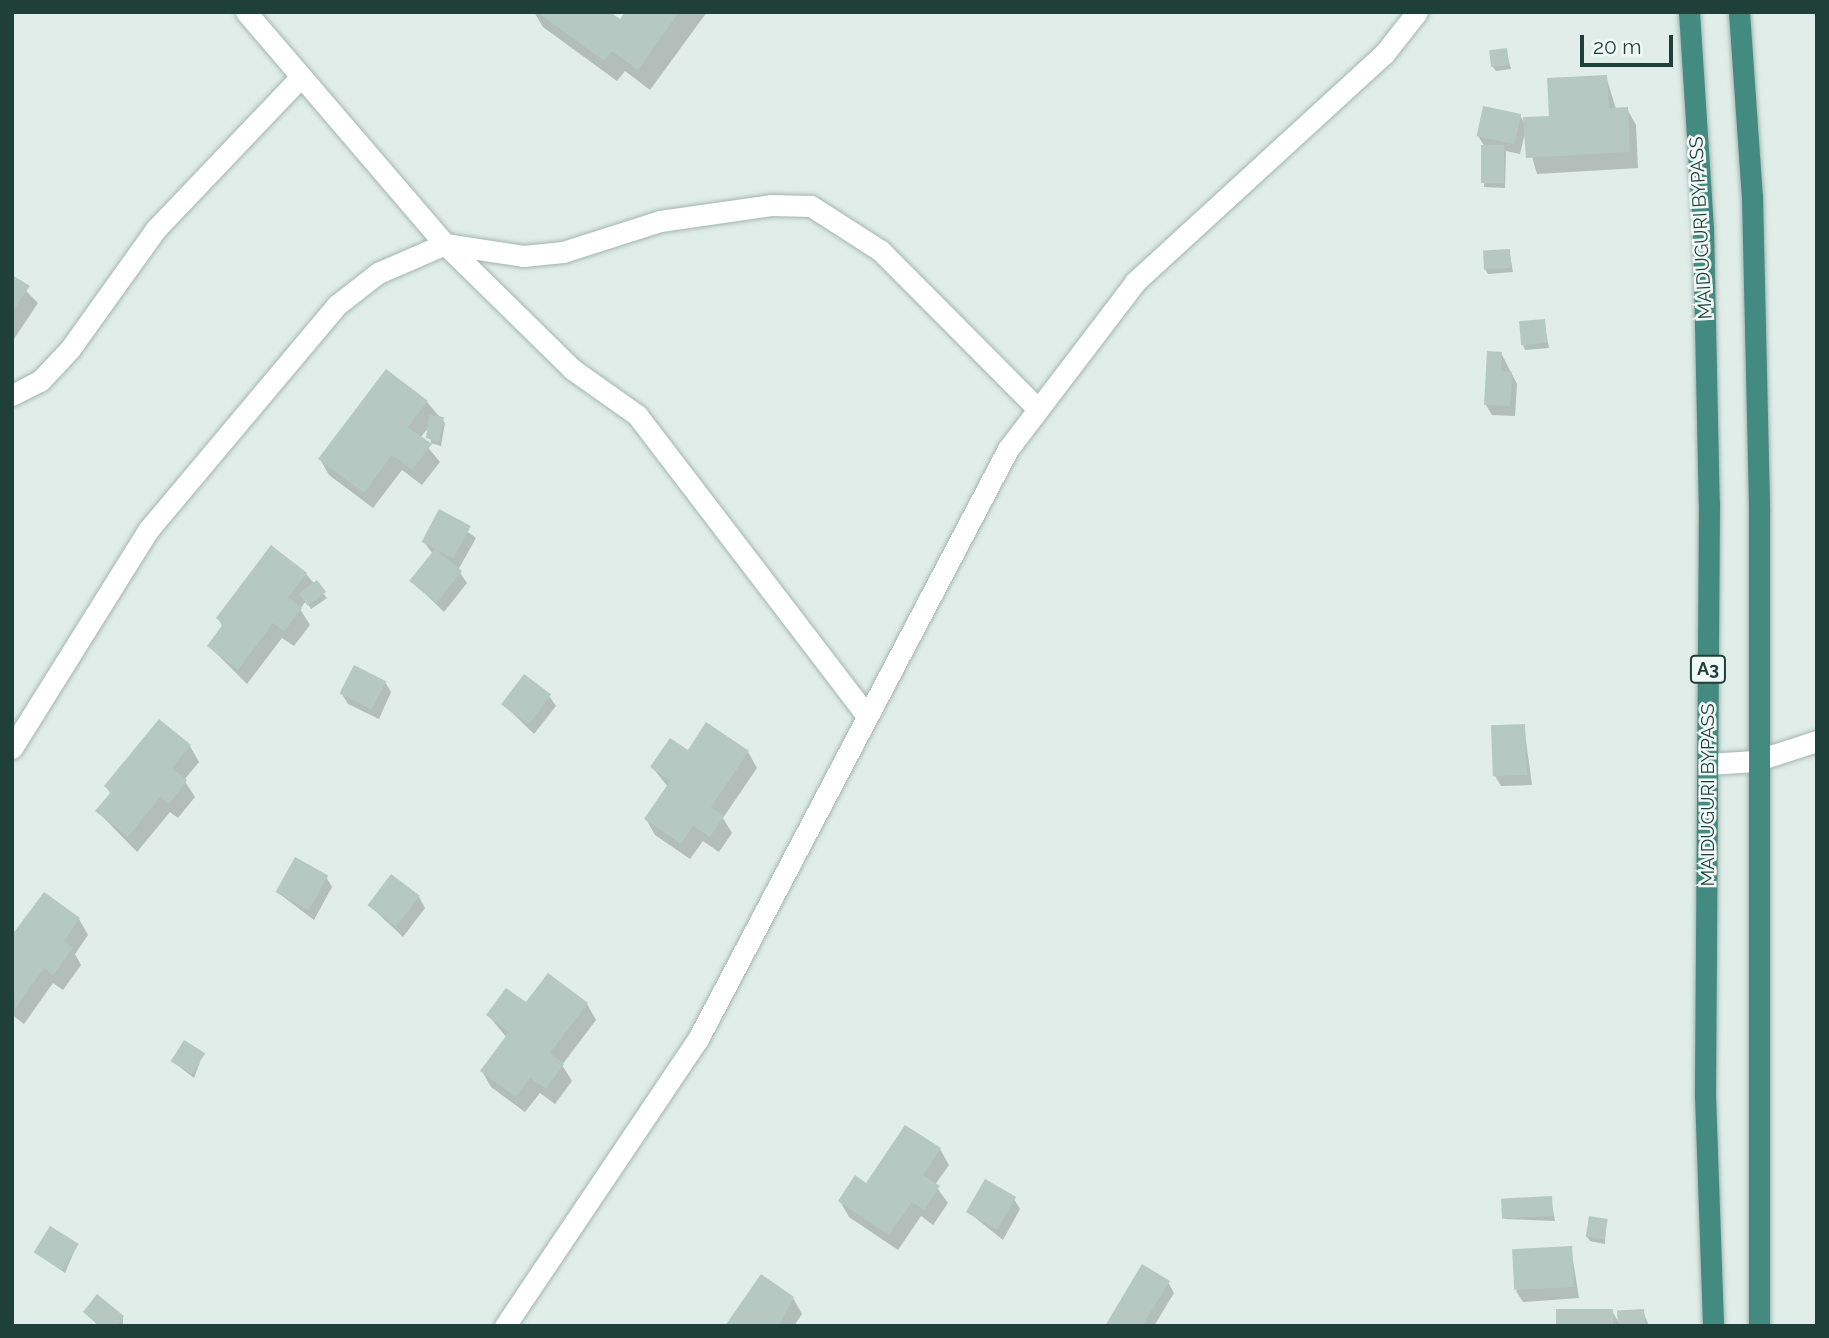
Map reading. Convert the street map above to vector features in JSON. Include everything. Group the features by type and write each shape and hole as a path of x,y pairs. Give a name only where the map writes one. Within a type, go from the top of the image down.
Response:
{"highway":[{"name":"MAIDUGURI BYPASS","path":"1689,12 1703,241 1708,764 1706,1095 1713,1326"},
{"path":"1739,12 1752,196 1759,510 1755,761 1759,1326"}],"street":[{"path":"246,12 445,244 572,369 637,415 866,715"},
{"path":"505,1326 698,1039 986,484 1038,409 1135,282 1384,54 1417,12"},
{"path":"12,395 40,381 70,349 156,229 300,78"},
{"path":"12,748 149,529 329,315 358,285 445,244 523,256 563,252 660,221 771,205 811,206 881,251 1038,409"},
{"path":"1708,764 1755,761 1817,741"}],"building":[{"path":"537,12 610,12 620,19 625,12 679,12 638,70 612,51 604,61"},
{"path":"1507,48 1509,65 1491,67 1489,50"},
{"path":"1607,75 1609,108 1628,107 1630,152 1526,158 1523,117 1549,116 1547,78"},
{"path":"1483,106 1521,114 1515,144 1477,136"},
{"path":"1481,145 1504,145 1504,183 1481,183"},
{"path":"1510,249 1511,268 1484,269 1483,250"},
{"path":"12,275 30,286 12,312"},
{"path":"1545,319 1547,343 1521,345 1519,321"},
{"path":"1487,351 1502,352 1501,371 1512,372 1510,406 1484,405"},
{"path":"386,369 428,401 408,427 432,444 412,470 392,455 364,493 318,459"},
{"path":"429,415 444,417 439,442 426,438"},
{"path":"439,509 471,526 453,559 422,542"},
{"path":"271,545 307,573 288,597 302,608 284,631 273,623 238,670 207,646 223,624 216,618"},
{"path":"435,549 462,571 436,603 409,581"},
{"path":"317,580 326,592 308,606 299,594"},
{"path":"354,665 386,681 372,710 339,694"},
{"path":"524,674 551,694 528,725 501,704"},
{"path":"159,719 191,745 172,768 187,780 169,804 160,797 128,837 95,811 111,792 104,786"},
{"path":"706,722 749,751 711,807 724,816 710,837 693,826 681,844 644,819 670,781 650,767 670,738 688,750"},
{"path":"1525,724 1527,775 1493,776 1491,725"},
{"path":"295,857 328,875 309,910 276,892"},
{"path":"391,874 420,896 396,927 368,905"},
{"path":"44,892 80,918 64,941 73,948 53,975 44,968 15,1009 12,935"},
{"path":"548,973 588,1003 550,1053 564,1064 546,1089 530,1078 516,1097 480,1071 509,1032 486,1015 506,988 526,1002"},
{"path":"184,1040 205,1053 192,1074 171,1061"},
{"path":"905,1125 941,1148 923,1175 940,1186 924,1210 912,1202 889,1235 838,1201 855,1175 866,1183"},
{"path":"985,1179 1016,1197 997,1230 966,1212"},
{"path":"1552,1196 1553,1216 1502,1219 1501,1199"},
{"path":"1589,1216 1608,1219 1604,1240 1586,1237"},
{"path":"50,1226 79,1244 62,1270 34,1252"},
{"path":"1572,1246 1574,1287 1514,1290 1512,1249"},
{"path":"1142,1264 1170,1281 1142,1326 1105,1326"},
{"path":"761,1274 794,1297 779,1326 725,1326"},
{"path":"97,1294 124,1316 117,1326 100,1326 83,1312"},
{"path":"1556,1309 1613,1309 1613,1326 1556,1326"},
{"path":"1644,1309 1645,1326 1618,1326 1617,1310"}]}
